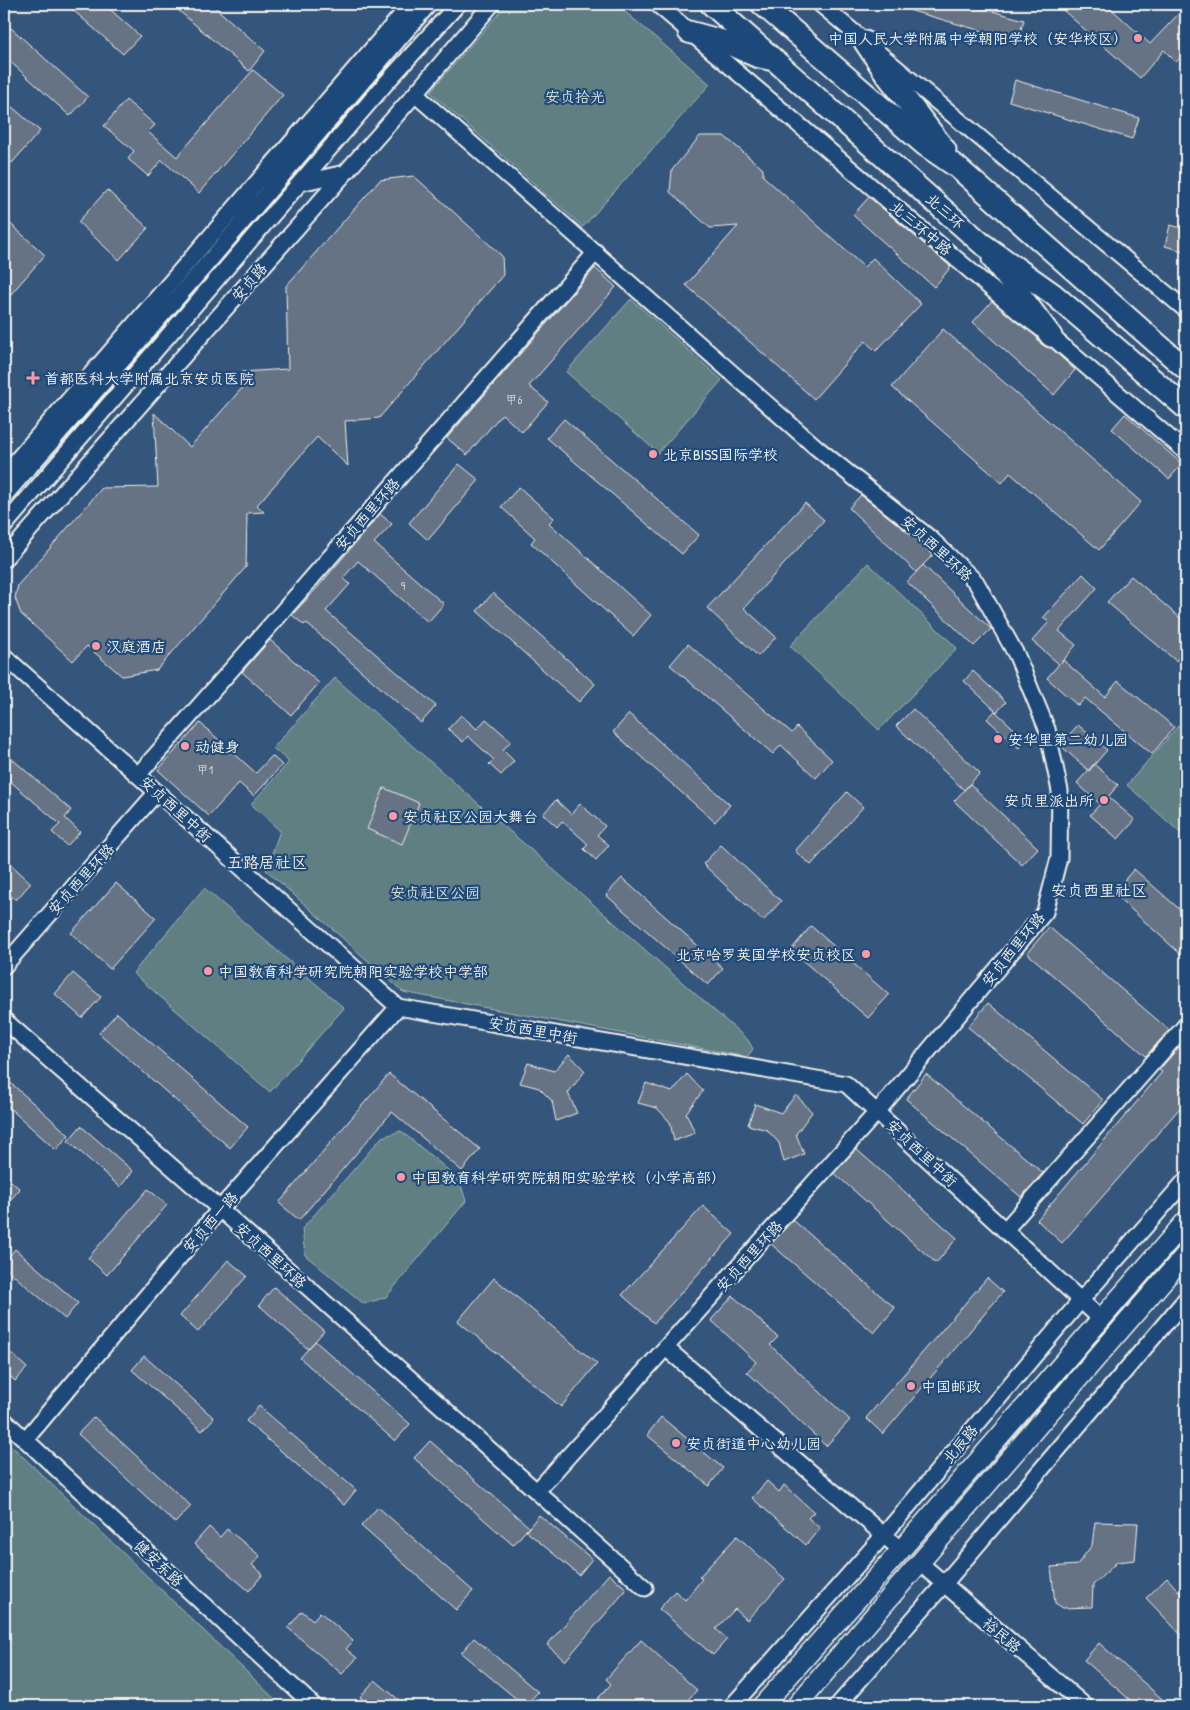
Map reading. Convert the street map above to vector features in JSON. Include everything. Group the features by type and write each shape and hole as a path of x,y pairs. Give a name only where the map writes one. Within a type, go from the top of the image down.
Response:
{"highway":[{"name":"北三环","path":"711,4 980,243 1053,294 1186,408"},
{"path":"762,4 925,145 957,167 1186,369"},
{"path":"689,32 722,41 756,56 778,62"},
{"path":"865,42 957,167"},
{"path":"980,243 1051,336"}],"main road":[{"name":"北辰路","path":"762,1706 902,1550 1186,1221"},
{"path":"796,1706 1186,1254"}],"street":[{"path":"4,496 8,480 272,164 411,4"},
{"path":"8,480 274,186 429,4"},
{"name":"安贞路","path":"4,526 386,83 458,4"},
{"name":"北三环中路","path":"657,4 1186,452"},
{"path":"820,4 1186,310"},
{"name":"安贞路","path":"4,559 345,173 490,5"},
{"name":"安贞西里环路","path":"414,94 818,448 931,539 976,582 1017,656 1047,729 1060,791 1059,858 1045,912 877,1112 537,1491"},
{"path":"272,164 274,186"},
{"path":"300,183 345,173"},
{"name":"安贞西里环路","path":"138,775 596,252"},
{"path":"69,450 74,480"},
{"name":"安贞西里中街","path":"4,656 398,1007 846,1084 1101,1319"},
{"name":"安贞西里环路","path":"4,966 157,792"},
{"name":"安贞西一路","path":"25,1440 220,1210 398,1007"},
{"name":"安贞西里环路","path":"4,1020 645,1588"},
{"path":"1005,1230 1186,1025"},
{"name":"北辰路","path":"732,1706 884,1535 1081,1300 1186,1180"},
{"path":"837,1706 944,1584 1186,1299"},
{"path":"666,1348 902,1550"},
{"name":"健安东路","path":"4,1420 314,1706"},
{"name":"裕民路","path":"920,1563 1084,1706"}],"green space":[{"name":"安贞拾光","path":"507,4 616,4 710,84 583,227 430,92"},
{"path":"631,299 722,380 658,453 566,372"},
{"path":"868,563 957,648 879,730 790,646"},
{"name":"安贞社区公园","path":"335,678 748,1040 753,1049 747,1057 403,992 266,870 280,831 251,804 289,762 273,748"},
{"path":"1186,717 1186,838 1127,785"},
{"path":"204,888 344,1008 270,1092 133,973"},
{"path":"401,1131 459,1179 466,1201 386,1297 364,1304 305,1255 302,1229 382,1137"},
{"path":"4,1438 16,1450 282,1706 4,1706"}],"building":[{"path":"66,4 104,4 140,36 123,54"},
{"path":"171,4 211,4 265,51 249,71"},
{"path":"898,4 967,4 1024,20 1017,41 898,7"},
{"path":"1056,4 1106,4 1150,44 1186,6 1186,52 1176,62 1164,50 1140,78"},
{"path":"11,28 88,97 70,116 4,56 4,36"},
{"path":"253,70 283,95 199,193 162,160 148,176 128,159 134,151 104,126 126,100 155,125 148,132 177,157"},
{"path":"1015,80 1139,118 1132,139 1009,101"},
{"path":"4,100 40,131 12,163 4,156"},
{"path":"700,136 724,136 763,169 763,176 864,267 873,258 921,304 876,351 865,341 814,399 686,285 738,226 710,228 670,192 672,170"},
{"path":"414,176 502,256 503,275 379,418 345,421 348,466 317,437 257,505 264,512 247,513 246,567 157,670 122,676 87,646 73,661 21,614 15,598 18,585 102,488 158,487 154,413 190,447 250,379 242,372 288,369 286,286 380,180"},
{"path":"107,190 148,228 119,260 78,222"},
{"path":"869,197 951,267 934,287 853,215"},
{"path":"4,218 45,255 4,302"},
{"path":"1170,225 1186,229 1186,252 1165,246"},
{"path":"595,268 616,287 529,386 548,402 522,432 502,414 467,455 447,438"},
{"path":"992,301 1036,336 1041,344 1051,348 1075,370 1054,395 973,322"},
{"path":"943,329 1141,502 1099,550 1010,473 1002,483 892,387"},
{"path":"1125,414 1182,464 1169,479 1112,429"},
{"path":"564,419 699,535 682,554 547,438"},
{"path":"459,464 479,480 428,540 409,523"},
{"path":"519,487 554,518 549,523 651,615 633,636 531,543 535,538 501,507"},
{"path":"861,495 919,541 933,555 916,572 849,508"},
{"path":"805,503 824,520 744,608 776,637 758,656 707,608"},
{"path":"380,514 392,524 374,543 444,604 428,622 358,561 343,578 350,584 326,611 436,706 421,723 306,623 304,625 292,615"},
{"path":"923,565 991,629 974,646 907,582"},
{"path":"1083,574 1097,588 1059,631 1076,645 1063,660 1105,697 1118,681 1174,727 1152,754 1085,698 1078,706 1047,678 1059,664 1032,641 1049,622 1043,618"},
{"path":"1131,576 1186,623 1186,649 1176,661 1107,602"},
{"path":"493,593 595,684 579,702 477,611"},
{"path":"270,640 319,683 291,715 242,672"},
{"path":"688,644 792,733 797,727 832,760 816,778 781,745 773,754 670,665"},
{"path":"973,671 1006,702 997,712 964,681"},
{"path":"913,709 980,773 964,790 896,726"},
{"path":"995,711 1026,740 1019,748 987,719"},
{"path":"629,714 730,805 715,822 613,732"},
{"path":"461,715 477,729 486,719 511,741 503,750 514,761 501,775 489,764 494,760 468,736 463,742 448,729"},
{"path":"200,723 256,773 272,756 282,765 254,796 239,783 209,816 158,770"},
{"path":"1078,725 1107,750 1089,771 1060,745"},
{"path":"4,752 71,810 65,818 80,832 67,846 52,832 60,824 4,776"},
{"name":"安贞里派出所","path":"1094,764 1118,785 1108,797 1135,820 1118,839 1090,815 1100,804 1077,783"},
{"path":"970,784 1038,848 1022,865 954,801"},
{"name":"安贞社区公园大舞台","path":"384,788 419,803 402,844 367,829"},
{"path":"847,792 863,807 811,865 795,851"},
{"path":"556,800 571,814 580,804 605,826 597,835 609,845 596,860 584,849 588,844 562,821 557,827 543,814"},
{"path":"721,845 781,901 763,921 703,864"},
{"path":"4,858 31,883 16,900 4,889"},
{"path":"1134,869 1186,915 1186,959 1113,893"},
{"path":"622,878 723,968 708,985 606,895"},
{"path":"116,883 156,918 110,969 71,933"},
{"path":"811,926 889,995 868,1018 791,950"},
{"path":"1049,927 1169,1030 1146,1056 1027,953"},
{"path":"73,973 101,997 82,1018 55,994"},
{"path":"988,1003 1103,1100 1083,1124 968,1027"},
{"path":"117,1013 248,1127 230,1148 99,1033"},
{"path":"1186,1039 1186,1080 1179,1088 1186,1095 1186,1101 1062,1243 1037,1220 1162,1072 1159,1070"},
{"path":"569,1054 585,1071 568,1093 577,1113 556,1121 552,1101 539,1088 520,1083 528,1063 554,1071"},
{"path":"389,1074 480,1149 462,1171 392,1112 299,1220 279,1203"},
{"path":"687,1074 703,1091 686,1113 695,1133 674,1141 670,1122 657,1108 638,1103 646,1083 672,1092"},
{"path":"926,1074 1043,1173 1021,1197 906,1099"},
{"path":"4,1077 69,1135 56,1150 4,1103"},
{"path":"796,1095 812,1112 796,1134 804,1154 784,1162 779,1143 767,1130 748,1125 755,1104 781,1113"},
{"path":"81,1126 133,1171 120,1187 68,1141"},
{"path":"856,1149 957,1238 936,1263 834,1173"},
{"path":"4,1175 20,1189 4,1207"},
{"path":"148,1189 167,1205 107,1275 88,1258"},
{"path":"703,1206 734,1234 654,1323 622,1295"},
{"path":"793,1220 895,1308 874,1333 771,1244"},
{"path":"15,1249 78,1303 65,1319 4,1267 4,1263"},
{"path":"228,1260 247,1276 198,1332 180,1316"},
{"path":"494,1278 597,1364 561,1407 458,1321"},
{"path":"987,1278 1003,1292 883,1434 866,1418"},
{"path":"274,1287 324,1331 308,1349 259,1305"},
{"path":"733,1296 778,1337 770,1345 850,1420 826,1446 747,1372 756,1362 711,1320"},
{"path":"315,1341 410,1424 395,1441 300,1358"},
{"path":"4,1347 27,1368 15,1381 4,1370"},
{"path":"144,1356 214,1418 202,1431 132,1370"},
{"path":"259,1406 356,1490 344,1505 246,1421"},
{"path":"94,1417 191,1506 175,1523 78,1434"},
{"path":"661,1417 723,1468 709,1486 647,1435"},
{"path":"430,1441 529,1527 513,1545 414,1458"},
{"path":"767,1481 779,1492 784,1485 814,1512 808,1518 820,1528 806,1545 752,1498"},
{"path":"378,1507 473,1591 456,1610 361,1526"},
{"path":"539,1515 592,1559 579,1575 526,1531"},
{"path":"1095,1522 1138,1523 1135,1560 1117,1562 1093,1585 1092,1607 1063,1608 1055,1603 1051,1567 1077,1565 1092,1545"},
{"path":"209,1527 220,1537 227,1529 260,1556 252,1565 263,1574 249,1591 194,1544"},
{"path":"737,1536 785,1579 747,1620 735,1609 716,1629 727,1639 713,1655 659,1609 675,1591 685,1600 702,1579 699,1577"},
{"path":"609,1574 627,1589 565,1661 547,1645"},
{"path":"1167,1578 1186,1599 1186,1640 1146,1598"},
{"path":"302,1611 313,1620 320,1612 353,1641 346,1649 357,1658 342,1674 288,1628"},
{"path":"474,1638 538,1692 525,1706 461,1653"},
{"path":"641,1640 697,1690 682,1706 591,1706 611,1684 606,1679"},
{"path":"1099,1643 1170,1706 1137,1706 1084,1660"},
{"path":"375,1680 406,1706 370,1706 360,1697"}],"place":[{"name":"中国人民大学附属中学朝阳学校（安华校区）","path":"1138,38"},
{"name":"首都医科大学附属北京安贞医院","path":"33,378"},
{"name":"北京BISS国际学校","path":"653,454"},
{"name":"汉庭酒店","path":"96,646"},
{"name":"安华里第二幼儿园","path":"998,739"},
{"name":"动健身","path":"185,746"},
{"name":"安贞里派出所","path":"1104,800"},
{"name":"安贞社区公园大舞台","path":"393,816"},
{"name":"北京哈罗英国学校安贞校区","path":"866,954"},
{"name":"中国教育科学研究院朝阳实验学校中学部","path":"208,971"},
{"name":"中国教育科学研究院朝阳实验学校（小学高部）","path":"401,1177"},
{"name":"中国邮政","path":"911,1386"},
{"name":"安贞街道中心幼儿园","path":"676,1443"}],"district":[{"name":"五路居社区","path":"267,862"},
{"name":"安贞西里社区","path":"1099,890"}]}
